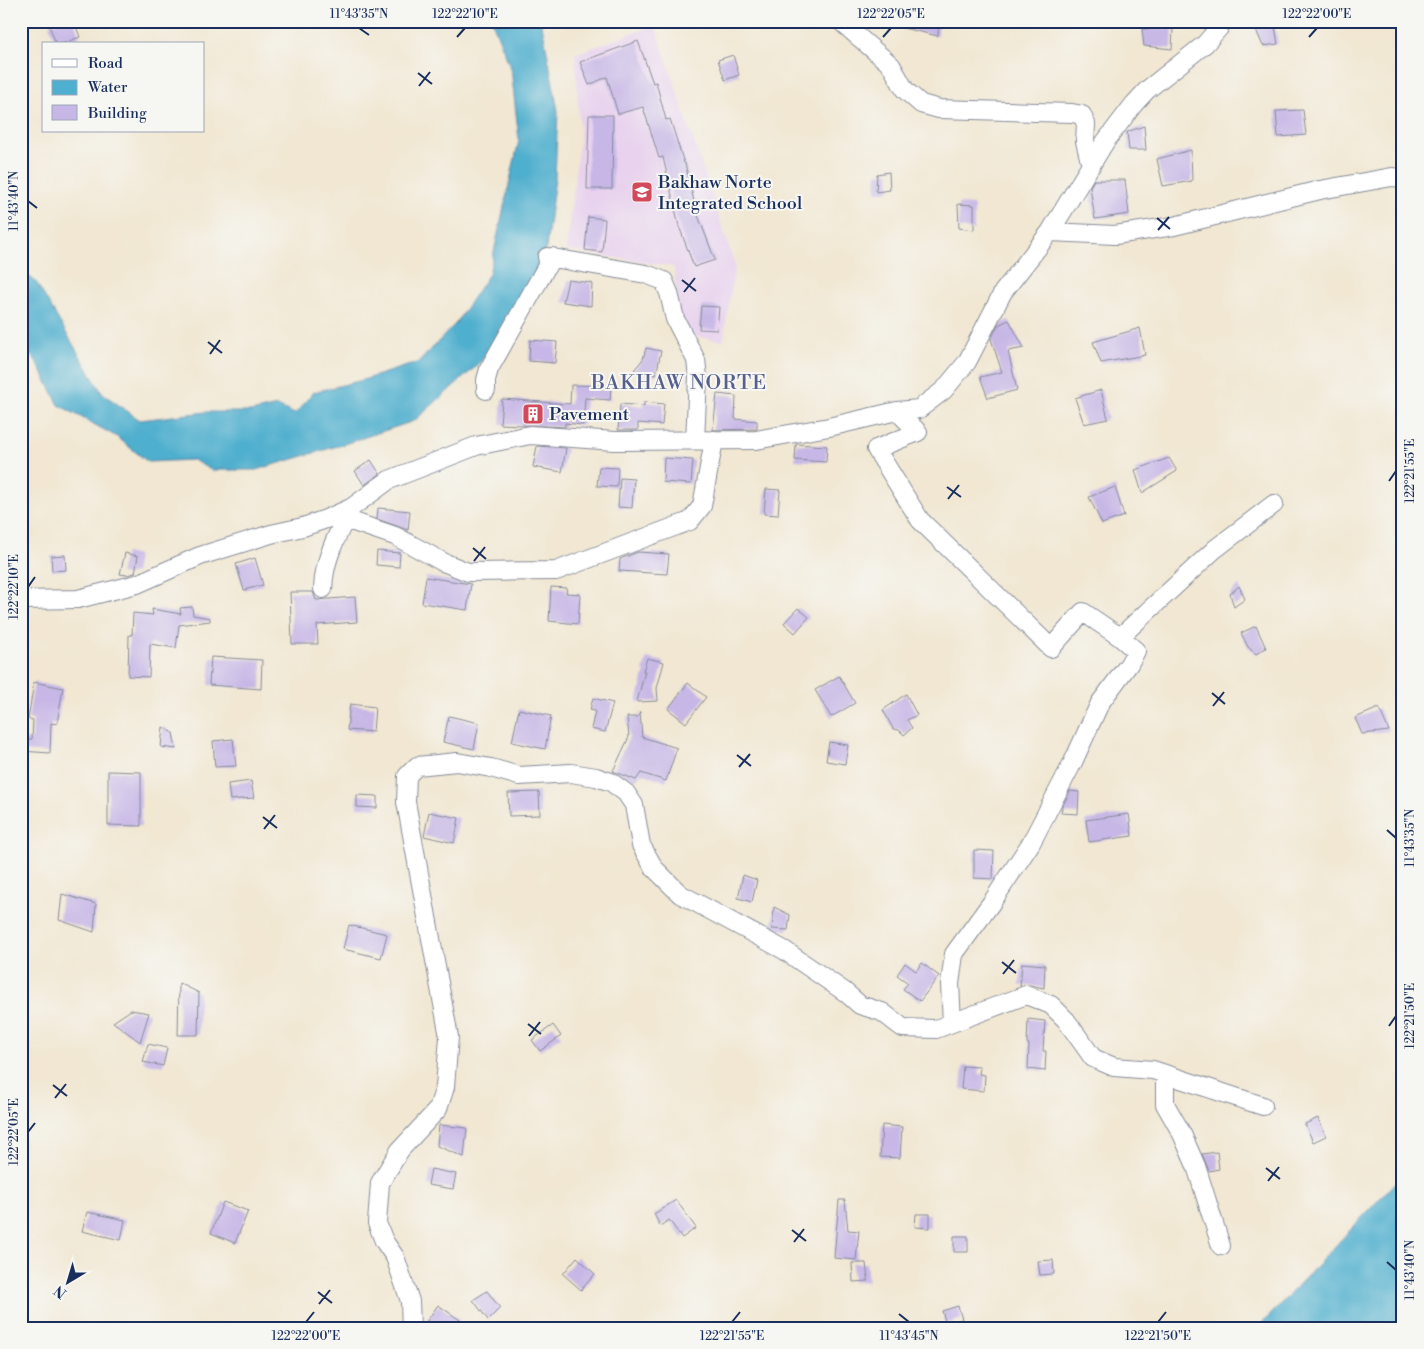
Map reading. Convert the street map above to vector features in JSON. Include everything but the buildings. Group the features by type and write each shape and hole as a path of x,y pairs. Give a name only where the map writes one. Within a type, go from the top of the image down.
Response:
{"street":[{"path":"840,21 890,65 905,90 921,104 939,109 1072,113 1082,115 1086,124 1085,141 1091,166"},
{"path":"21,600 78,599 137,584 200,556 348,513 389,480 476,446 530,435 615,441 756,440 898,411 918,409 944,390 967,362 1003,292 1050,232 1105,142 1134,104 1147,90 1205,44 1219,28 1222,21"},
{"path":"1050,232 1116,235 1174,226 1320,190 1392,177 1403,178"},
{"path":"486,390 489,369 549,257 646,274 664,282 669,293 674,319 696,360 698,377 695,440"},
{"path":"898,411 918,432 876,449 920,520 1051,648 1083,612 1120,637 1136,651 1129,664 1100,703 1073,762 1031,843 992,902 954,954 950,984 952,1023"},
{"path":"348,513 443,562 468,572 556,571 690,521 702,506 714,440"},
{"path":"1120,637 1215,549 1274,504"},
{"path":"323,589 328,557 348,513"},
{"path":"411,1328 410,1301 395,1257 384,1240 377,1223 380,1183 400,1150 438,1109 445,1087 449,1037 406,802 407,776 417,766 457,762 491,768 519,776 571,773 596,777 611,782 626,793 634,806 641,845 654,868 680,894 784,950 845,992 860,1005 882,1012 903,1028 936,1029 1026,995 1051,1005 1066,1020 1093,1058 1114,1067 1152,1070 1263,1106"},
{"path":"1165,1074 1165,1104 1182,1134 1196,1166 1221,1246"}],"shaded area":[{"name":"Bakhaw Norte Integrated School","path":"655,25 735,265 723,341 694,336 678,317 674,267 566,250 580,135 575,54"}],"water":[{"path":"492,21 540,21 558,111 555,178 546,248 524,299 480,363 414,421 256,470 211,470 193,460 148,462 117,437 59,405 35,359 21,347 21,270 36,282 102,393 140,420 206,412 251,412 277,406 295,414 314,392 363,380 419,362 456,323 489,274 519,140 511,69"},
{"path":"1403,1174 1403,1328 1258,1328"}],"place":[{"name":"Bakhaw Norte Integrated School","path":"642,192"},
{"name":"Pavement","path":"533,414"}],"district":[{"name":"BAKHAW NORTE","path":"679,382"}]}
